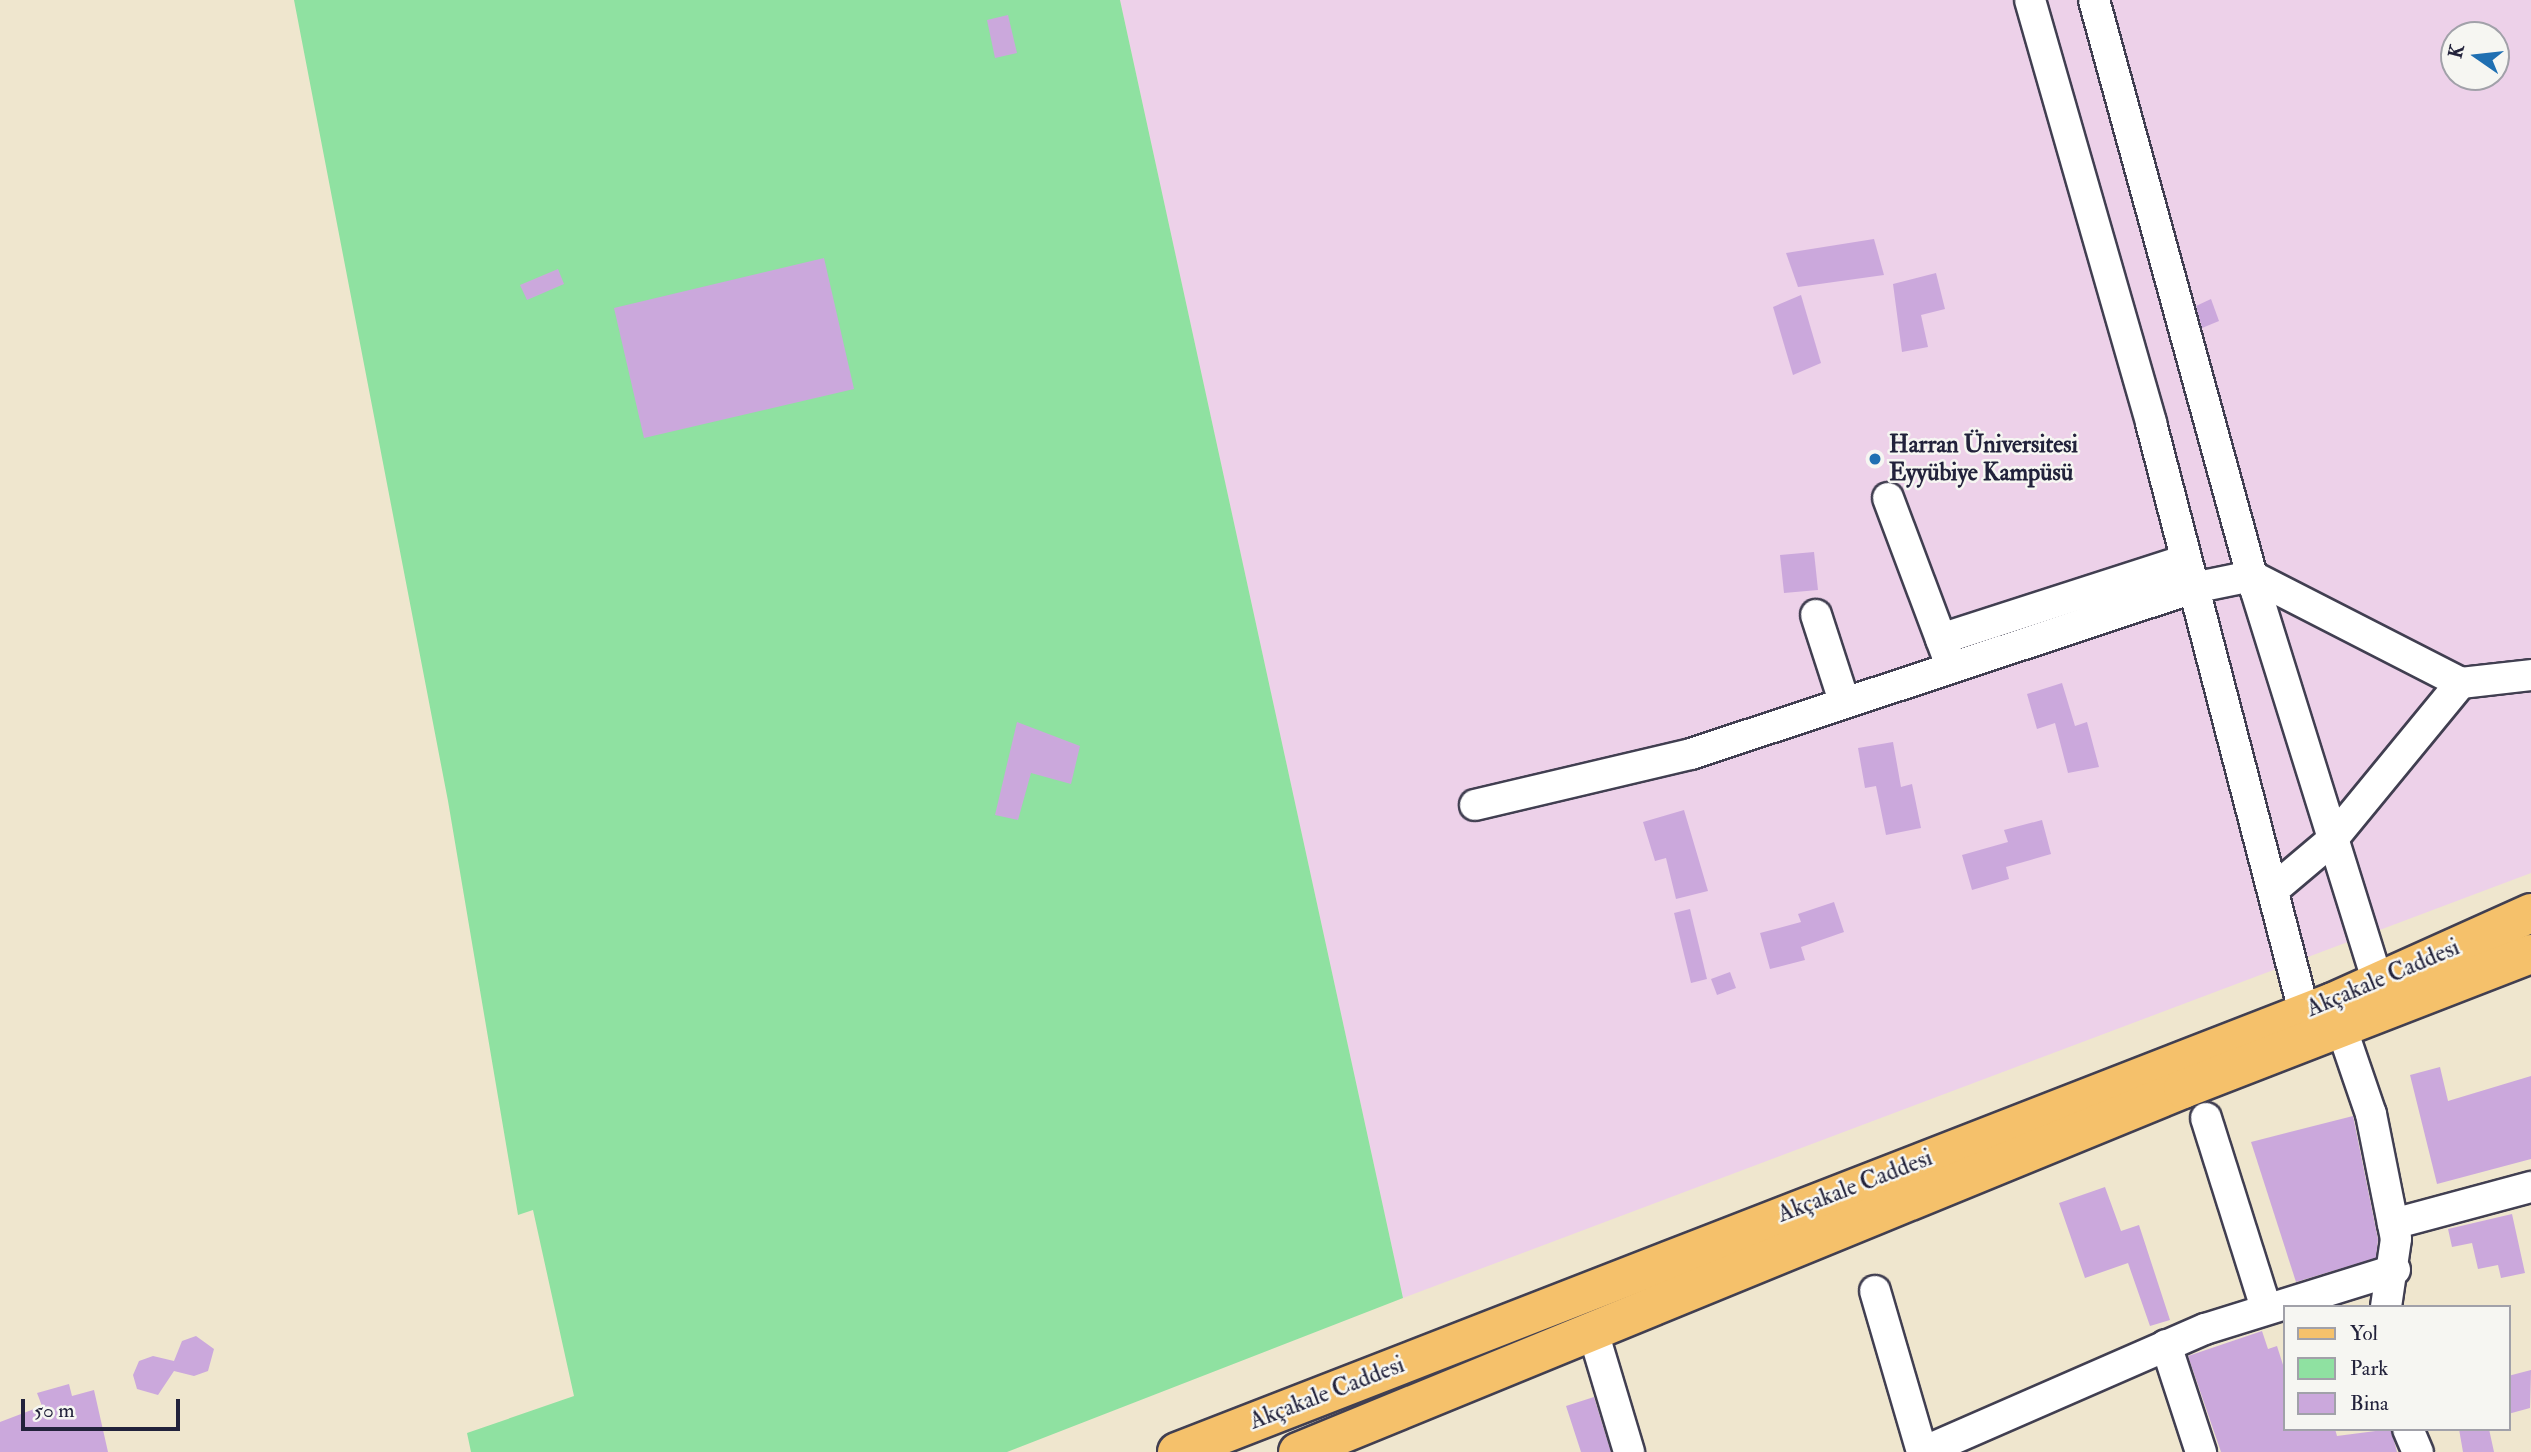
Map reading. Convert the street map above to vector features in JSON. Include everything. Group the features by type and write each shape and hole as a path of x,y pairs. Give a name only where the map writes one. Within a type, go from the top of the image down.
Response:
{"main road":[{"name":"Akçakale Caddesi","path":"2382,998 2531,913"},
{"name":"Akçakale Caddesi","path":"1177,1452 2382,998 2531,954"},
{"name":"Akçakale Caddesi","path":"1298,1452 1594,1335 2183,1089 2323,1022"}],"street":[{"path":"2030,0 2189,574 2273,890 2323,1022 2371,1114 2393,1224 2395,1270 2386,1305"},
{"path":"2094,0 2252,576 2330,841 2382,998"},
{"path":"1888,498 1946,652"},
{"path":"1475,805 1690,754 1844,701 1946,652 2189,574 2252,576 2461,683 2531,675"},
{"path":"1816,615 1844,701"},
{"path":"2273,890 2330,841 2461,683"},
{"path":"2206,1118 2266,1308"},
{"path":"2393,1224 2531,1186"},
{"path":"1875,1291 1922,1452 2166,1345 2266,1308 2395,1270"},
{"path":"1594,1335 1629,1452"},
{"path":"2166,1345 2201,1452"},
{"path":"2409,1431 2418,1452"}],"shaded area":[{"name":"Harran Üniversitesi Eyyübiye Kampüsü","path":"1120,0 2531,0 2531,873 1403,1298"}],"green space":[{"path":"294,0 1120,0 1403,1298 1007,1452 471,1452 467,1433 574,1396 533,1210 518,1215 448,801"}],"building":[{"path":"1008,15 1017,53 995,58 987,20"},
{"path":"1874,239 1884,275 1798,287 1786,253"},
{"path":"824,258 854,389 644,438 614,308"},
{"path":"558,269 564,284 527,300 520,285"},
{"path":"1936,273 1945,309 1921,315 1928,347 1902,352 1893,284"},
{"path":"1801,295 1821,363 1793,375 1773,307"},
{"path":"2211,299 2219,321 2202,328 2196,306"},
{"path":"1814,552 1818,590 1784,593 1780,555"},
{"path":"2062,683 2075,726 2087,722 2099,767 2068,773 2055,723 2037,729 2027,694"},
{"path":"1017,722 1080,746 1071,784 1031,773 1018,820 995,815"},
{"path":"1893,742 1901,787 1912,784 1921,828 1886,835 1876,786 1865,788 1858,748"},
{"path":"1684,810 1708,891 1676,899 1666,858 1655,861 1643,822"},
{"path":"2042,820 2051,854 2006,867 2009,879 1972,890 1962,855 2008,842 2004,830"},
{"path":"1834,902 1844,932 1801,947 1805,960 1770,969 1760,933 1801,922 1798,914"},
{"path":"1690,909 1707,979 1691,983 1674,913"},
{"path":"1730,972 1736,988 1717,995 1711,979"},
{"path":"2440,1067 2448,1101 2531,1076 2531,1159 2437,1184 2410,1075"},
{"path":"2353,1116 2378,1239 2376,1258 2296,1282 2251,1142"},
{"path":"2105,1187 2121,1231 2139,1225 2170,1320 2150,1326 2128,1263 2085,1278 2059,1203"},
{"path":"2512,1214 2525,1273 2501,1278 2498,1265 2478,1269 2472,1243 2452,1247 2448,1229"},
{"path":"2262,1331 2268,1349 2277,1346 2282,1362 2282,1431 2336,1431 2337,1436 2392,1431 2397,1452 2221,1452 2188,1356"},
{"path":"196,1336 214,1349 208,1371 194,1376 174,1371 158,1395 137,1389 133,1375 139,1361 153,1356 174,1361 182,1341"},
{"path":"2531,1370 2530,1408 2510,1413 2510,1375"},
{"path":"69,1384 72,1396 94,1390 108,1452 0,1452 0,1422 42,1406 37,1393"},
{"path":"1594,1397 1611,1452 1581,1452 1566,1406"},
{"path":"2459,1431 2489,1431 2494,1452 2463,1452"}],"place":[{"name":"Harran Üniversitesi Eyyübiye Kampüsü","path":"1875,459"}]}
